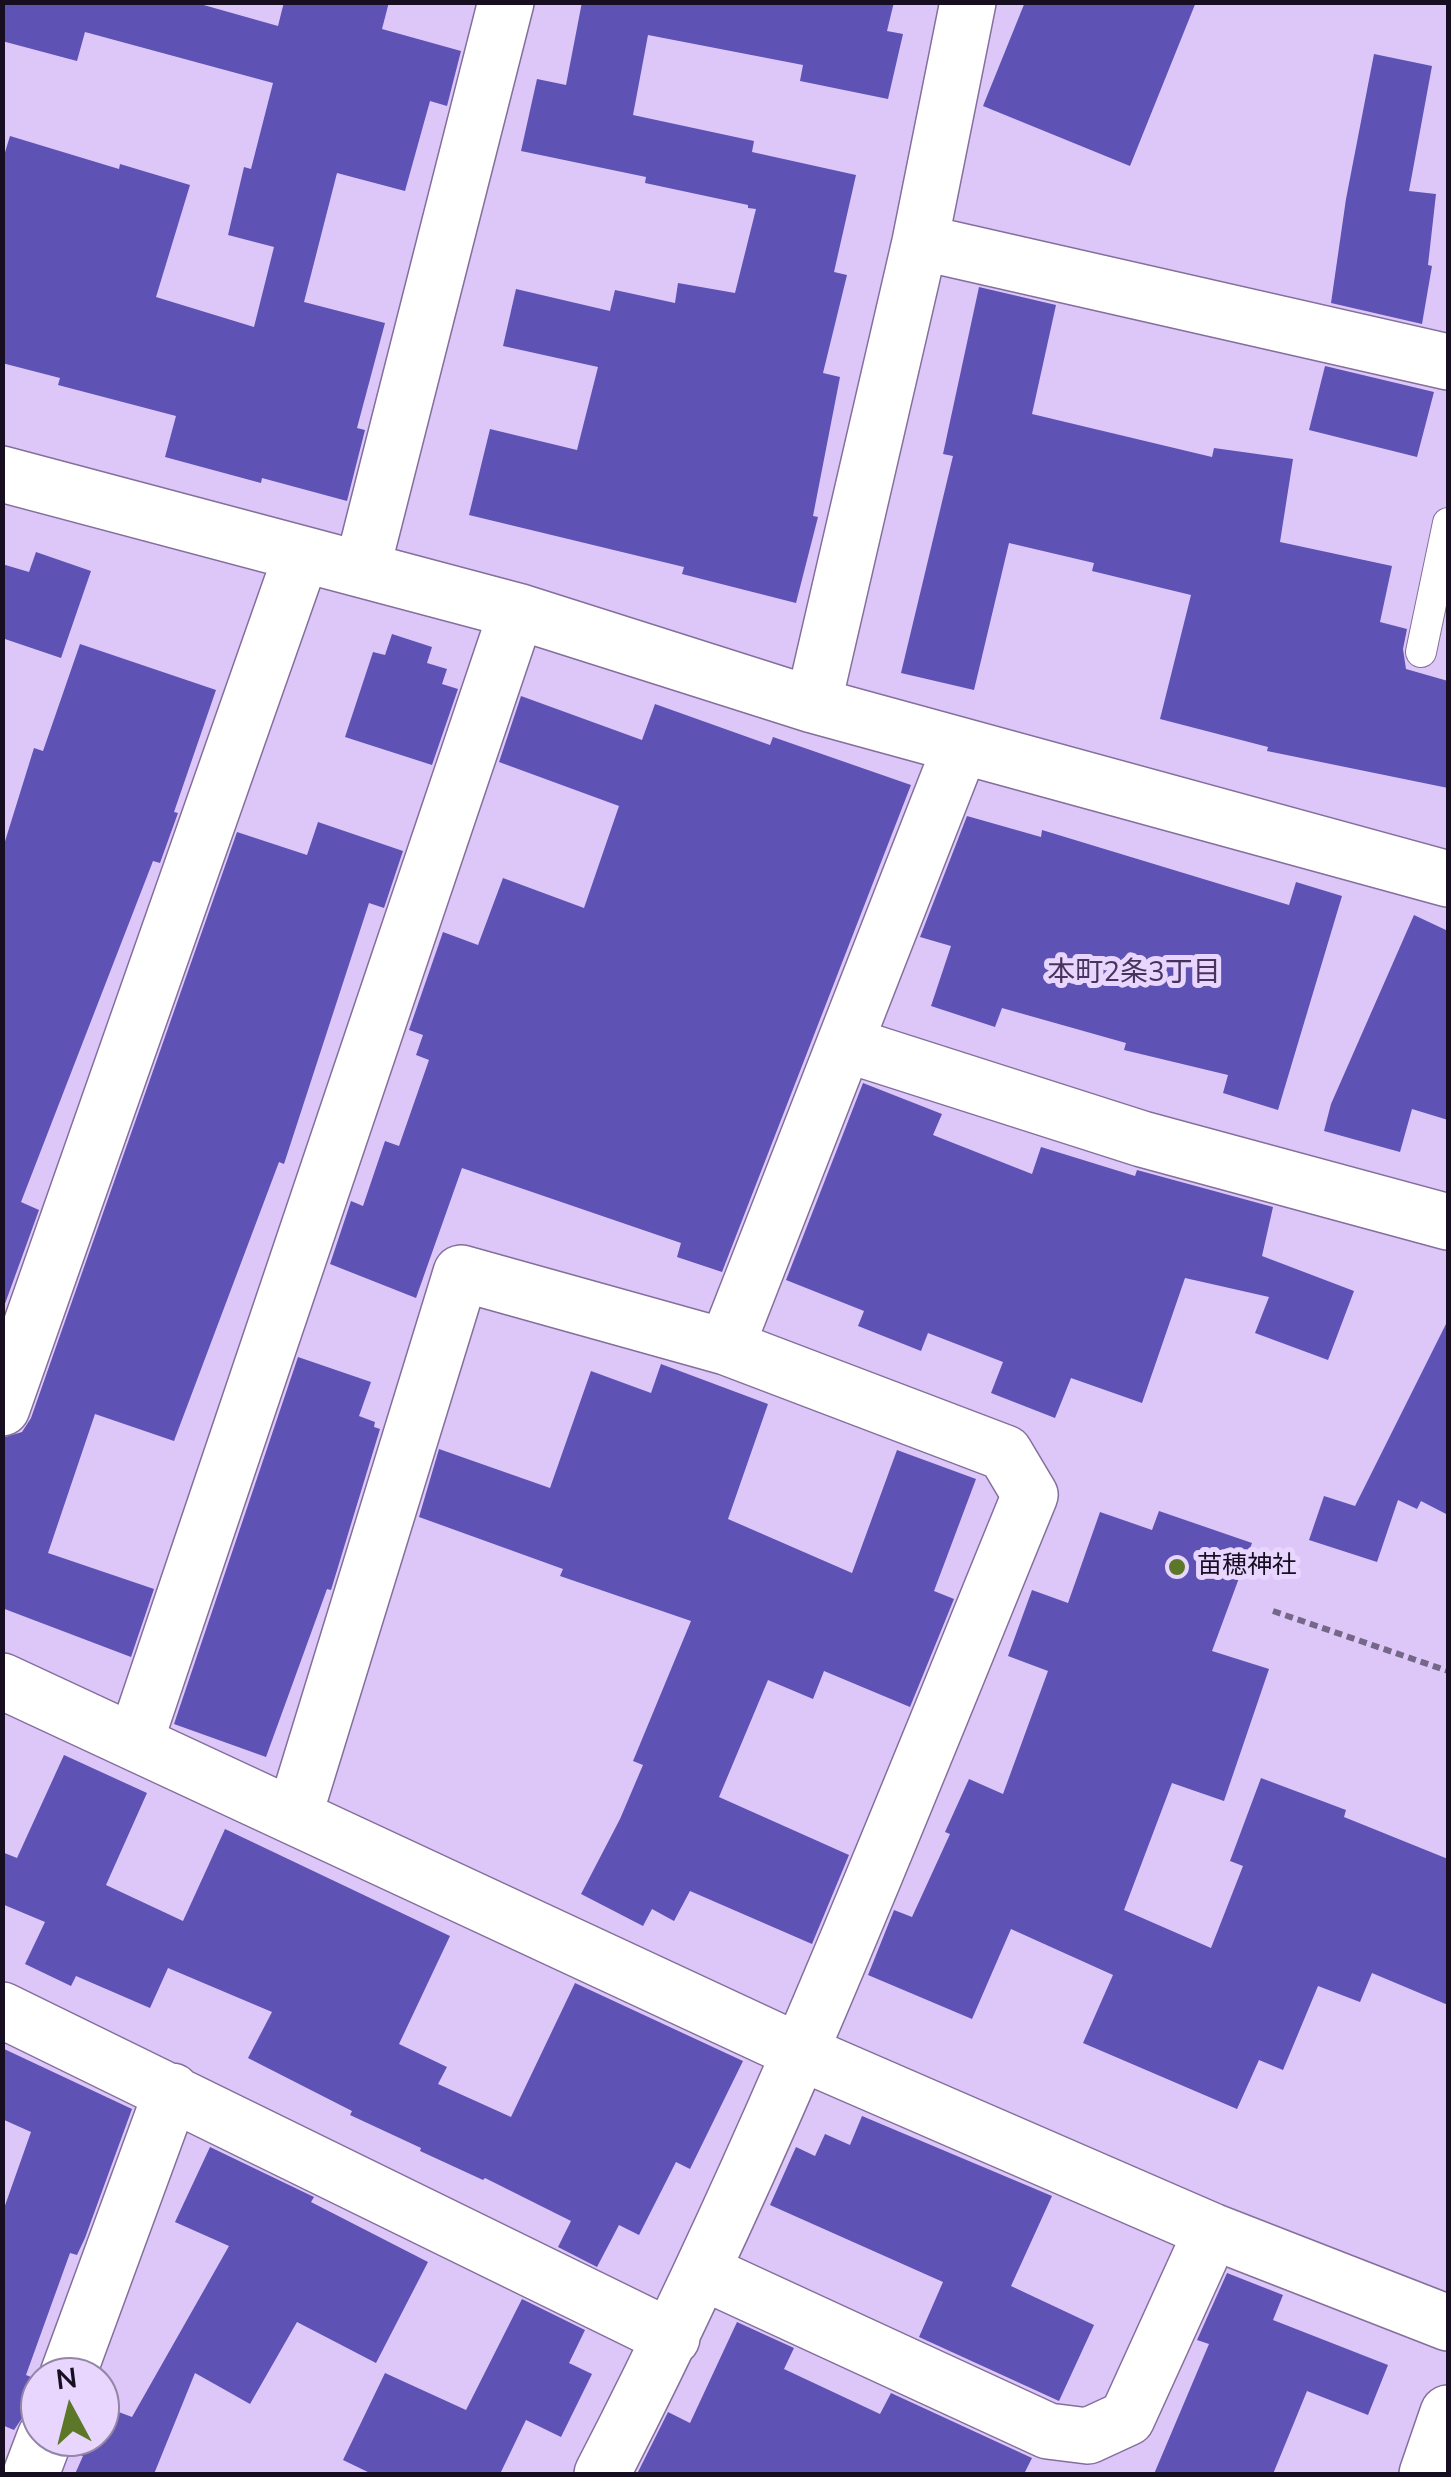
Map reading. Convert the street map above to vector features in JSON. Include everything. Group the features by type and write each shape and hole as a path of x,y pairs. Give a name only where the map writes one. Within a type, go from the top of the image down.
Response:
{"street":[{"path":"362,570 506,2"},
{"path":"813,705 920,242 968,2"},
{"path":"920,242 1448,362"},
{"path":"2,474 518,611 813,705 1448,880"},
{"path":"2,1408 302,554"},
{"path":"134,1742 518,611"},
{"path":"726,1347 960,746"},
{"path":"845,1044 1142,1139 1448,1222"},
{"path":"294,1816 461,1273 726,1347 1005,1452 1030,1495 802,2053 672,2338 602,2474"},
{"path":"2,1681 802,2053 1212,2231 1448,2324"},
{"path":"2,2010 672,2338"},
{"path":"74,2357 172,2091"},
{"path":"703,2272 1048,2431 1088,2436 1128,2418 1212,2231"},
{"path":"1427,2474 1448,2413"}],"lane":[{"path":"1421,652 1448,523"}],"path":[{"path":"1273,1612 1448,1671"}],"building":[{"path":"2,2 193,2 278,26 284,2 389,2 382,29 461,51 447,106 430,101 405,191 337,173 304,302 385,323 357,428 365,430 347,501 165,457 176,416 58,385 60,378 2,363 2,162 10,136 119,169 120,164 190,185 156,297 254,327 274,247 228,235 244,167 251,169 273,83 85,32 77,61 2,41"},
{"path":"582,2 894,2 887,31 903,34 888,99 800,81 803,65 648,35 633,115 754,141 752,152 856,175 834,272 847,275 823,373 840,377 813,516 818,517 796,603 682,574 684,567 469,515 490,429 577,450 598,367 503,346 516,289 610,311 615,290 675,303 678,283 735,293 756,209 645,183 646,177 521,151 537,79 566,85"},
{"path":"1025,2 1196,2 1130,166 983,106"},
{"path":"1374,54 1432,66 1409,191 1436,194 1428,265 1432,266 1422,324 1331,303"},
{"path":"979,287 1056,305 1032,414 1212,457 1214,448 1293,459 1280,542 1392,566 1380,622 1407,629 1403,649 1406,669 1448,681 1448,788 1267,751 1268,747 1160,719 1191,595 1092,571 1094,563 1009,543 974,690 901,673 953,456 943,454"},
{"path":"1325,366 1434,392 1417,457 1309,430"},
{"path":"36,552 91,571 61,658 2,638 2,564 29,572"},
{"path":"392,634 432,647 427,663 447,669 442,684 458,689 432,765 345,737 373,652 385,655"},
{"path":"80,644 216,690 160,863 153,861 21,1202 39,1210 2,1312 2,851 34,748 43,751"},
{"path":"521,696 642,740 655,704 770,745 773,737 911,785 722,1272 677,1257 681,1243 462,1168 416,1298 330,1264 351,1201 363,1206 385,1141 399,1146 429,1060 416,1055 423,1035 409,1030 443,932 478,945 503,878 584,908 619,806 499,762"},
{"path":"967,816 1041,837 1042,830 1289,905 1296,882 1342,896 1278,1110 1223,1093 1228,1075 1124,1050 1126,1043 1002,1008 995,1027 931,1006 951,946 920,937"},
{"path":"318,822 403,851 384,908 369,903 284,1164 279,1162 174,1441 95,1414 48,1553 154,1589 131,1657 2,1608 2,1438 22,1432 31,1418 237,832 307,855"},
{"path":"1414,915 1448,931 1448,1120 1412,1109 1400,1152 1324,1131 1331,1104"},
{"path":"863,1083 942,1114 933,1135 1032,1174 1041,1147 1135,1176 1137,1170 1273,1207 1262,1256 1354,1291 1328,1360 1255,1333 1269,1297 1185,1278 1142,1403 1071,1378 1055,1418 991,1393 1003,1362 928,1333 921,1351 858,1326 864,1311 786,1280"},
{"path":"1448,1320 1448,1515 1421,1501 1417,1509 1398,1500 1377,1562 1309,1540 1324,1496 1355,1506"},
{"path":"298,1357 371,1382 359,1416 375,1422 374,1427 380,1429 331,1590 327,1589 266,1757 174,1724"},
{"path":"661,1364 768,1404 728,1519 852,1573 897,1450 976,1479 934,1591 954,1599 910,1707 824,1671 813,1699 768,1680 719,1797 849,1855 812,1944 690,1891 674,1921 652,1909 643,1926 581,1894 643,1765 633,1761 691,1621 560,1576 563,1569 419,1517 439,1449 550,1488 591,1371 651,1393"},
{"path":"1159,1511 1252,1543 1212,1651 1269,1669 1224,1801 1172,1783 1124,1910 1211,1948 1243,1866 1230,1861 1261,1778 1346,1810 1344,1817 1448,1859 1448,2005 1372,1973 1360,2002 1318,1986 1283,2070 1259,2060 1237,2109 1083,2043 1113,1975 1011,1929 972,2019 868,1975 894,1910 912,1917 950,1834 945,1832 969,1779 1003,1794 1048,1671 1008,1656 1032,1590 1068,1603 1100,1512 1152,1530"},
{"path":"64,1755 147,1793 106,1885 183,1921 225,1829 450,1936 399,2044 447,2067 438,2084 511,2117 575,1983 743,2061 690,2169 676,2162 639,2235 619,2225 597,2267 558,2247 571,2221 420,2151 421,2148 350,2115 352,2111 248,2058 272,2012 168,1968 150,2008 76,1976 71,1986 25,1964 45,1922 2,1904 2,1852 17,1858"},
{"path":"2,2048 132,2109 85,2238 77,2255 70,2253 32,2357 20,2357 20,2421 14,2430 2,2425 2,2214 31,2132 2,2119"},
{"path":"862,2116 1052,2196 1011,2286 1094,2325 1059,2401 919,2337 943,2282 770,2205 796,2147 815,2156 825,2134 850,2145"},
{"path":"210,2147 314,2197 311,2202 428,2262 376,2363 297,2322 250,2404 195,2373 154,2474 75,2474 83,2457 120,2457 120,2412 132,2417 229,2246 175,2222"},
{"path":"1227,2273 1283,2295 1273,2320 1388,2365 1368,2415 1307,2391 1273,2474 1154,2474 1209,2344 1197,2340"},
{"path":"522,2299 585,2330 569,2363 592,2374 561,2437 526,2420 500,2474 372,2474 343,2460 385,2373 466,2410"},
{"path":"737,2322 794,2348 784,2369 880,2414 891,2393 1032,2458 1024,2474 637,2474 668,2412 690,2423"}],"place":[{"name":"苗穂神社","path":"1177,1567"}],"district":[{"name":"本町2条3丁目","path":"1134,974"}]}
